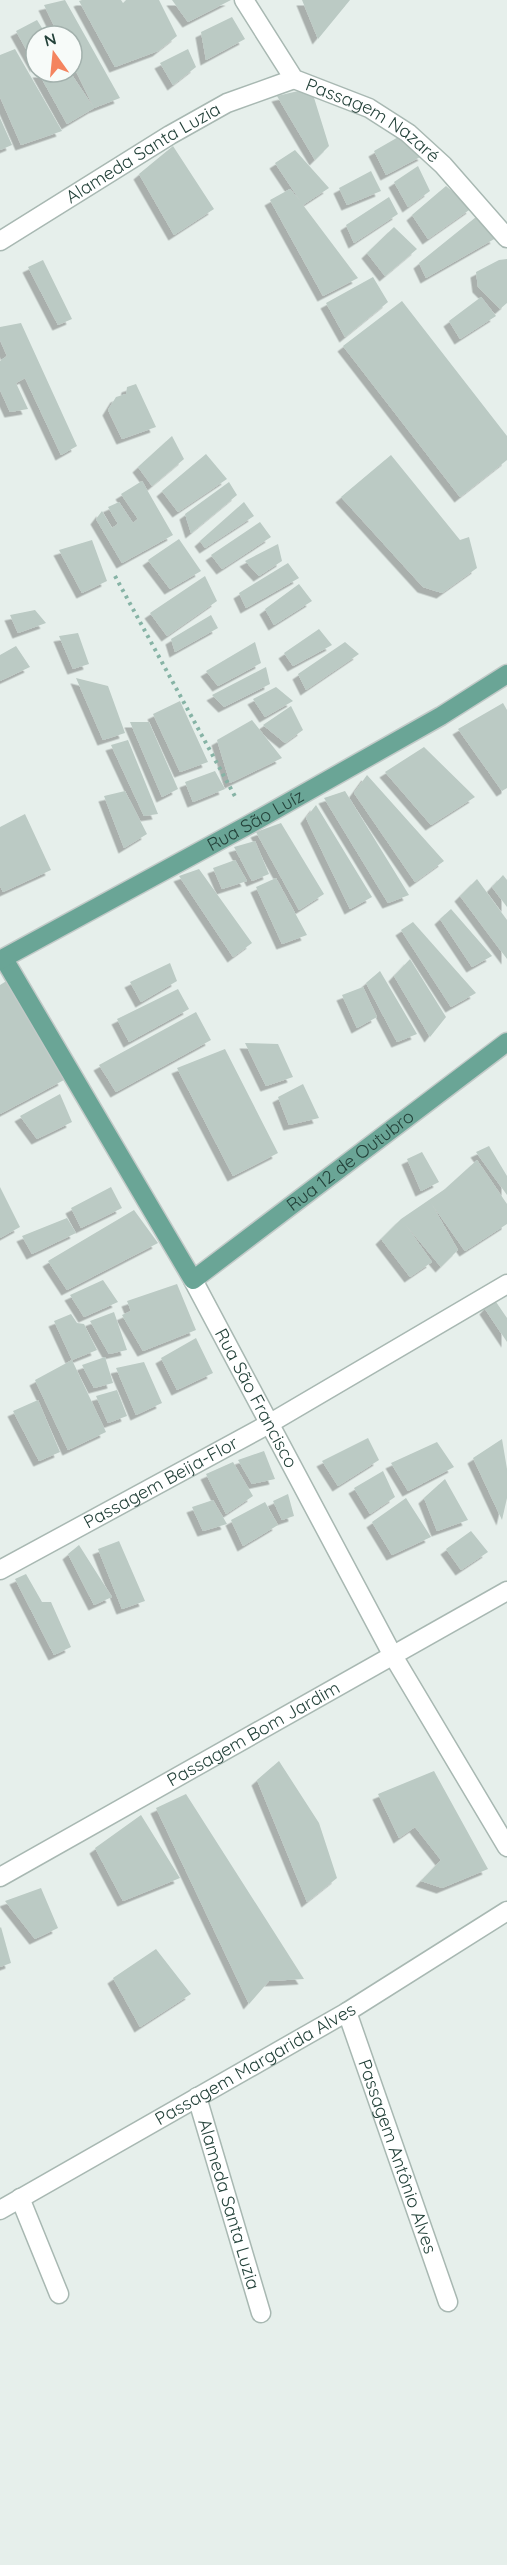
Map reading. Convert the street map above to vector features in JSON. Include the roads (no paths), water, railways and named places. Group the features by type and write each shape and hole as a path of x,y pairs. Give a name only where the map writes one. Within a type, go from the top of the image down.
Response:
{"main road":[{"name":"Rua São Luíz","path":"1,957 250,824 441,716 507,674"},
{"name":"Rua São Francisco","path":"1,957 193,1280"},
{"name":"Rua 12 de Outubro","path":"193,1280 507,1042"}],"street":[{"name":"Passagem Nazaré","path":"244,0 294,79 369,108 408,133 443,165 507,238"},
{"name":"Alameda Santa Luzia","path":"0,241 170,135 227,103 294,79"},
{"name":"Rua São Francisco","path":"193,1280 267,1425 392,1654 507,1847"},
{"name":"Passagem Beija-Flor","path":"0,1570 267,1425 507,1284"},
{"name":"Passagem Bom Jardim","path":"0,1877 507,1590"},
{"name":"Passagem Margarida Alves","path":"0,2210 347,2012 507,1911"},
{"name":"Passagem Antônio Alves","path":"347,2012 448,2302"},
{"name":"Alameda Santa Luzia","path":"197,2097 261,2313"},
{"path":"20,2198 59,2294"}]}
